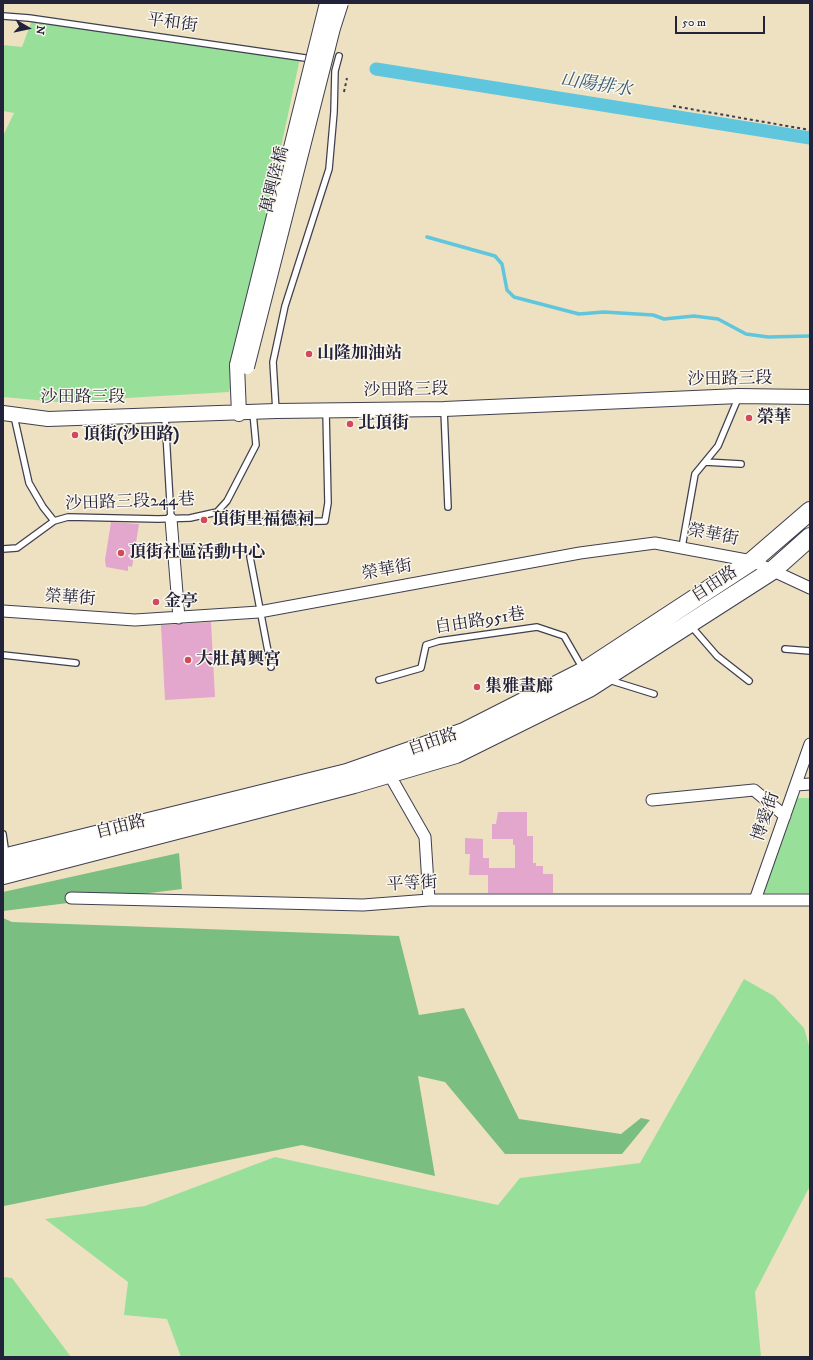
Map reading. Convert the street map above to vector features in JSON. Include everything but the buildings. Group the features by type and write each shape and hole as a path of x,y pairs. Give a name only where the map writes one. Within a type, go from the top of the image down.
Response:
{"main road":[{"name":"自由路","path":"3,875 389,774 456,754 563,691 584,671 752,561 810,511"},
{"name":"自由路","path":"4,857 347,773 464,732 563,691 603,679 690,625 773,570 810,537"}],"street":[{"name":"萬興陸橋","path":"242,366 327,3"},
{"name":"萬興陸橋","path":"242,366 333,28 342,3"},
{"path":"239,414 242,366"},
{"name":"沙田路三段","path":"8,413 48,419 326,410 444,409 739,396 810,397"},
{"path":"171,519 179,618"},
{"name":"榮華街","path":"3,611 135,620 259,612 580,553 655,543 752,561 810,588"},
{"name":"博愛街","path":"755,900 810,744"},
{"path":"389,774 425,837 429,900"},
{"path":"796,785 810,784"},
{"path":"652,800 754,790 785,816"},
{"name":"平等街","path":"71,898 363,905 429,900 810,900"}],"lane":[{"name":"平和街","path":"3,16 30,18 294,55 336,66"},
{"path":"276,412 273,362 284,313 329,169 336,66 339,56"},
{"path":"682,547 695,474 718,446 739,396"},
{"path":"444,409 448,507"},
{"path":"251,522 325,521 328,503 326,410"},
{"name":"沙田路三段244巷","path":"54,521 68,517 190,518 217,512 228,501 256,445 253,412"},
{"path":"3,549 17,548 54,521 43,507 29,483 8,413"},
{"path":"165,416 171,519"},
{"path":"705,462 741,464"},
{"path":"250,557 259,612 271,668"},
{"path":"690,625 717,656 749,681"},
{"name":"自由路951巷","path":"379,680 421,668 426,646 439,641 537,626 564,636 584,671"},
{"path":"785,649 810,651"},
{"path":"3,655 76,663"},
{"path":"603,679 654,694"},
{"path":"3,834 4,857"}],"path":[{"path":"673,106 810,130"}],"green space":[{"path":"32,20 300,58 229,392 58,402 3,397 3,136 14,113 3,111 3,45 22,47"},
{"path":"792,798 810,798 810,893 760,893"},
{"path":"179,853 182,889 3,911 3,892"},
{"path":"3,918 12,922 399,936 419,1015 464,1008 519,1119 621,1134 641,1118 650,1120 622,1154 505,1154 445,1082 418,1076 435,1176 302,1145 4,1206"},
{"path":"744,979 774,996 804,1028 810,1049 810,1186 755,1292 761,1357 181,1357 167,1319 124,1315 128,1282 45,1219 145,1206 275,1157 498,1205 520,1178 640,1163"},
{"path":"3,1277 12,1278 71,1357 3,1357"}],"waterway":[{"name":"山陽排水","path":"376,69 810,138"},
{"path":"427,237 495,256 502,264 507,290 514,297 579,314 604,312 653,315 664,319 694,316 718,319 746,334 768,337 810,336"}],"place":[{"name":"山隆加油站","path":"309,354"},
{"name":"榮華","path":"749,418"},
{"name":"北頂街","path":"350,424"},
{"name":"頂街(沙田路)","path":"75,435"},
{"name":"頂街里福德祠","path":"204,520"},
{"name":"頂街社區活動中心","path":"121,553"},
{"name":"金亭","path":"156,602"},
{"name":"大肚萬興宮","path":"188,660"},
{"name":"集雅畫廊","path":"477,687"}]}
